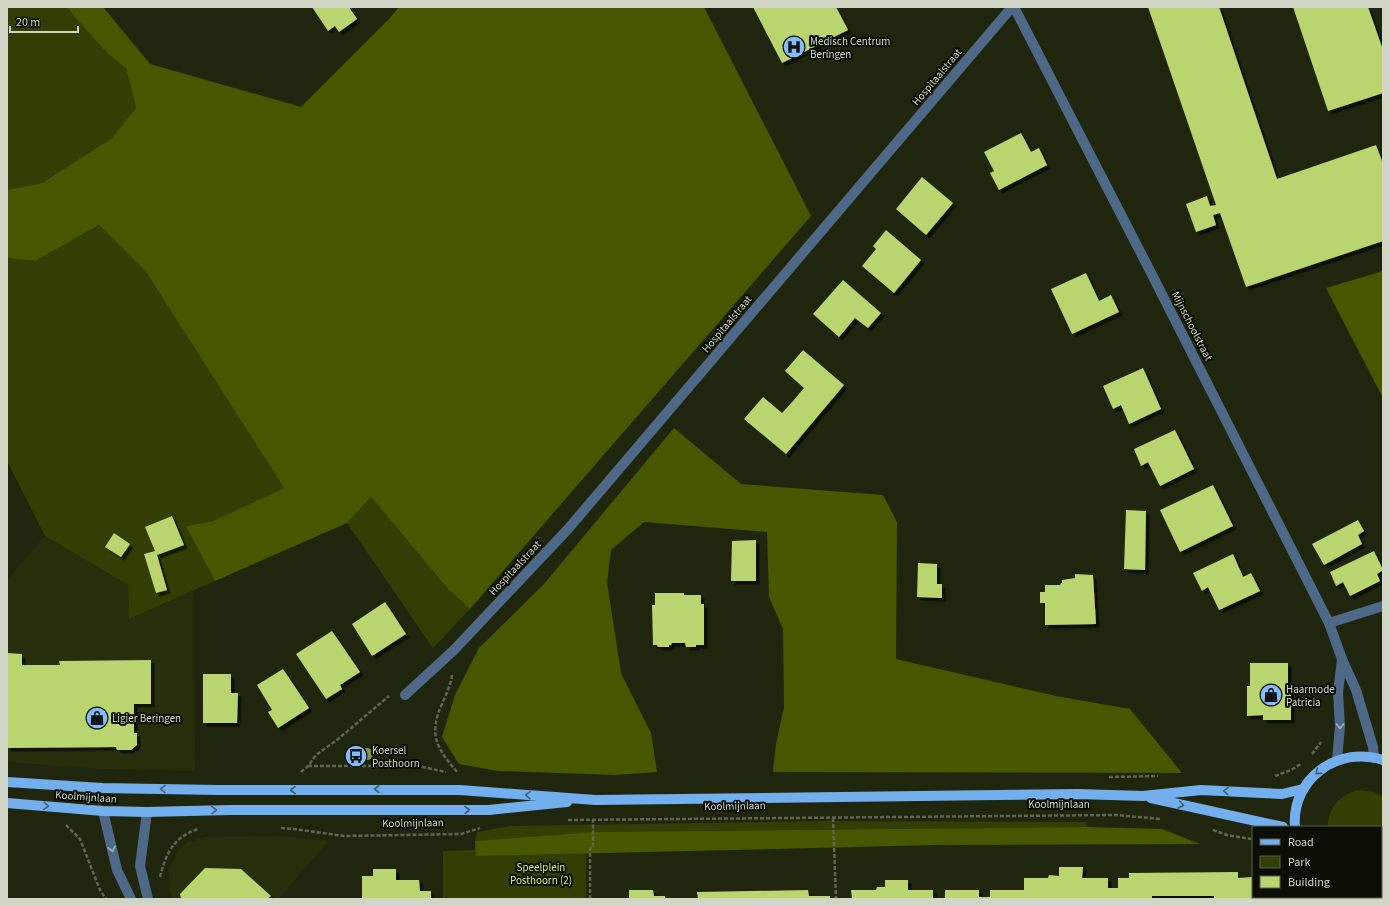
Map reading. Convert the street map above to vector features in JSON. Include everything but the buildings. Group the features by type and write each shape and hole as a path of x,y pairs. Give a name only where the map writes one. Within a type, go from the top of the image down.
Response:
{"main road":[{"path":"1295,826 1297,803 1303,789 1312,777 1324,767 1338,760 1356,756 1378,758"},
{"name":"Koolmijnlaan","path":"7,782 102,788 217,790 460,790 595,800"},
{"name":"Koolmijnlaan","path":"7,803 103,811 147,812 230,810 489,810 595,800 1078,794 1143,796 1201,790 1282,794 1303,789"},
{"name":"Koolmijnlaan","path":"1143,796 1278,826"}],"street":[{"name":"Mijnschoolstraat","path":"1013,7 1143,256 1329,623 1342,659 1356,690 1378,758"},
{"name":"Hospitaalstraat","path":"405,695 454,650 568,529 1013,7"},
{"path":"1329,623 1383,606"},
{"name":"Mijnschoolstraat","path":"1338,760 1340,726 1338,693 1342,659"},
{"path":"103,811 117,870 131,899"},
{"path":"147,812 140,866 148,899"}],"path":[{"path":"405,695 388,696 337,740 316,755 308,766 418,766 460,775 444,756 434,735 438,713 452,682 454,650"},
{"path":"1310,757 1322,739"},
{"path":"1271,776 1291,770 1306,760"},
{"path":"1106,777 1160,776"},
{"name":"Koolmijnlaan","path":"561,820 1116,815 1167,819"},
{"path":"833,817 836,899"},
{"path":"590,899 590,849 593,847 593,820"},
{"path":"65,825 80,839 100,890 106,899"},
{"path":"159,882 165,858 176,841 189,832 202,827"},
{"name":"Koolmijnlaan","path":"280,828 344,836 461,834 481,828"},
{"path":"1212,830 1227,835 1252,839"}],"shaded area":[{"path":"45,536 128,585 129,619 194,591 195,771 101,769 7,762 7,580"},
{"path":"283,836 328,841 279,899 172,899 168,884 169,870 178,851 187,843 204,837"}],"green space":[{"path":"7,7 67,7 108,54 126,68 136,108 112,138 42,183 7,190"},
{"path":"67,7 103,7 150,64 301,107 389,19 399,7 704,7 811,216 470,609 449,590 371,497 347,523 215,581 186,526 213,521 284,488 146,272 99,225 35,261 7,258 7,190 42,183 112,138 136,108 126,68 108,54"},
{"path":"99,225 146,272 284,488 213,521 187,526 215,581 129,619 128,585 45,536 7,461 7,258 35,261"},
{"path":"1383,271 1383,398 1326,288"},
{"path":"674,428 741,484 883,495 897,522 896,659 1056,696 1130,709 1182,773 773,772 776,744 784,707 783,629 769,597 767,532 644,522 611,550 607,582 621,673 651,733 657,772 615,775 498,771 459,764 442,737 455,695 479,648 544,584"},
{"path":"371,497 449,590 470,609 433,648 347,523"},
{"path":"1359,790 1374,792 1383,797 1382,854 1382,826 1328,826 1330,814 1336,803 1341,798"},
{"path":"826,821 1086,822 1087,827 592,832 475,841 477,832 510,826"},
{"path":"1087,827 1162,829 1200,844 937,845 476,856 475,841 592,832"},
{"name":"Speelplein Posthoorn (2)","path":"586,846 586,898 443,899 443,851"}],"place":[{"name":"Medisch Centrum Beringen","path":"794,47"},
{"name":"Haarmode Patricia","path":"1271,695"},
{"name":"Ligier Beringen","path":"97,718"},
{"name":"Koersel Posthoorn","path":"356,756"}]}
